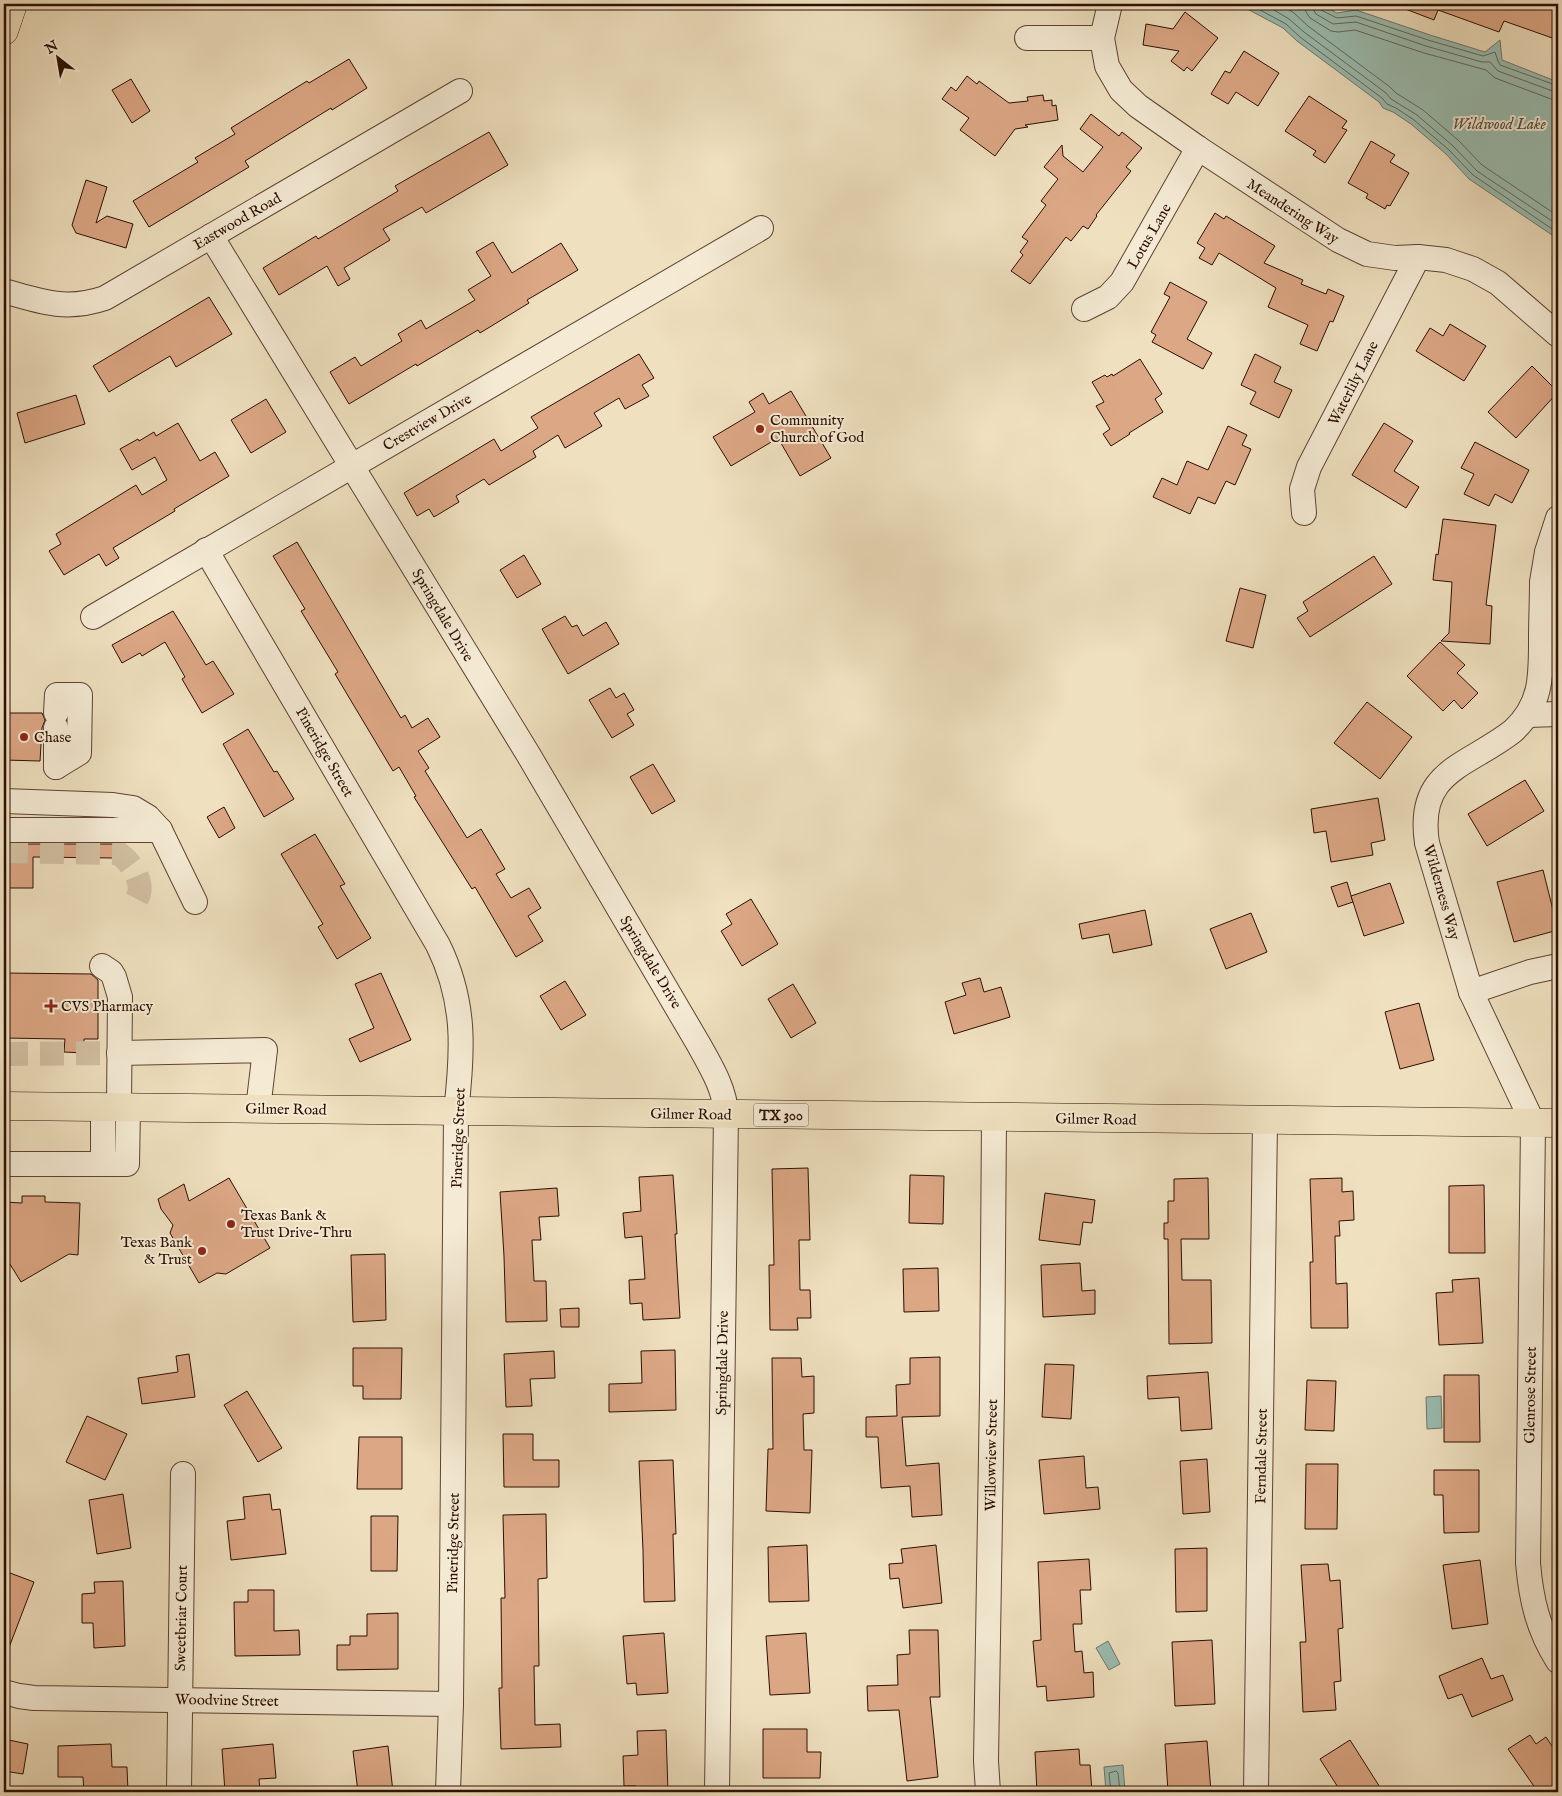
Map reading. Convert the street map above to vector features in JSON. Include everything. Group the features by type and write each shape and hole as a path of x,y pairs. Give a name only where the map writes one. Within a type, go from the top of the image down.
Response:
{"main road":[{"path":"4,31 12,4"},
{"name":"Gilmer Road","path":"4,1106 1546,1123"}],"street":[{"name":"Meandering Way","path":"1110,4 1102,38 1108,66 1121,90 1138,106 1324,232 1352,248 1367,254 1384,257 1446,260 1473,269 1498,283 1558,335"},
{"path":"1027,38 1102,38"},
{"name":"Eastwood Road","path":"4,291 46,303 72,305 105,298 460,91"},
{"name":"Lotus Lane","path":"1084,309 1103,300 1118,288 1198,148"},
{"name":"Crestview Drive","path":"92,616 761,228"},
{"name":"Springdale Drive","path":"211,236 528,754 699,1045 721,1089 726,1114 717,1792"},
{"name":"Waterlily Lane","path":"1304,513 1302,490 1309,467 1418,258"},
{"name":"Wilderness Way","path":"1546,1123 1471,992 1426,843 1425,824 1427,806 1433,790 1445,775 1503,738 1528,715 1536,696 1541,676 1542,582 1547,552 1558,518"},
{"name":"Pineridge Street","path":"206,550 443,955 457,997 460,1020 460,1075 456,1112 451,1704 448,1792"},
{"path":"80,695 79,753 56,768 56,712 80,695"},
{"path":"1528,715 1558,714"},
{"path":"4,801 127,806 133,808 148,817 160,830 195,902"},
{"path":"4,830 160,830"},
{"path":"4,1164 127,1164 116,1107 119,1053 119,989 111,972 102,966"},
{"path":"1471,992 1530,972 1558,966"},
{"path":"119,1053 265,1050 258,1109"},
{"name":"Willowview Street","path":"988,1792 986,1761 992,1403 994,1118"},
{"name":"Ferndale Street","path":"1256,1792 1265,1121"},
{"name":"Glenrose Street","path":"1546,1123 1528,1563 1535,1613 1546,1641 1558,1661"},
{"name":"Sweetbriar Court","path":"179,1792 183,1474"},
{"name":"Woodvine Street","path":"4,1692 34,1698 451,1704"}],"water":[{"name":"Wildwood Lake","path":"1238,4 1320,4 1337,13 1356,10 1485,52 1500,40 1502,60 1558,82 1558,239 1469,179 1446,154 1411,124 1383,108 1379,102 1297,41 1283,28"},
{"path":"1441,1396 1442,1428 1427,1429 1426,1397"},
{"path":"1108,1641 1120,1664 1109,1670 1096,1648"},
{"path":"1123,1765 1125,1792 1106,1792 1104,1767"}],"building":[{"path":"1395,4 1558,4 1558,40 1504,21 1499,32 1438,10 1434,20"},
{"path":"1185,12 1218,38 1192,71 1187,67 1184,71 1171,61 1179,51 1143,45 1146,24 1173,29"},
{"path":"1244,51 1279,73 1258,106 1236,92 1228,104 1211,94 1225,71 1230,73"},
{"path":"349,59 367,88 245,161 249,167 149,227 133,201 198,162 195,158 235,134 231,128 307,81 309,83"},
{"path":"967,76 977,84 979,81 1009,103 1028,101 1027,97 1043,95 1044,101 1052,100 1052,106 1056,105 1058,120 1025,125 1028,127 1015,129 995,156 960,130 969,118 942,99 951,87 956,91"},
{"path":"131,79 150,111 132,123 112,90"},
{"path":"1309,96 1347,121 1342,128 1347,130 1325,163 1313,155 1316,151 1285,131"},
{"path":"1091,114 1119,136 1122,132 1142,148 1126,167 1131,171 1096,215 1088,229 1083,226 1071,241 1066,237 1030,284 1011,271 1023,255 1020,252 1028,241 1022,237 1046,205 1041,201 1058,179 1044,167 1062,145 1063,156 1083,172 1103,147 1080,129"},
{"path":"489,132 508,165 426,213 422,207 383,229 390,240 344,268 350,279 338,286 327,266 279,295 263,268 316,236 318,239 398,191 395,186"},
{"path":"1371,141 1395,155 1390,162 1409,173 1390,206 1387,205 1385,209 1366,198 1368,194 1348,183"},
{"path":"86,180 107,187 96,223 107,216 133,224 126,248 76,233 72,225"},
{"path":"1215,213 1224,219 1226,216 1275,246 1264,263 1303,280 1301,284 1326,294 1328,289 1344,296 1333,322 1330,321 1317,351 1300,344 1308,325 1268,307 1276,288 1219,253 1212,265 1199,258 1205,248 1197,243"},
{"path":"493,242 512,273 561,243 578,270 527,300 529,303 480,333 478,330 349,404 330,372 355,357 361,366 402,341 398,334 421,320 426,329 475,300 468,290 491,276 476,252"},
{"path":"1170,282 1207,302 1187,339 1212,353 1203,369 1152,342 1156,335 1151,332 1170,297 1164,294"},
{"path":"209,297 232,334 176,367 170,356 109,392 93,366"},
{"path":"1450,324 1486,346 1464,381 1416,351 1430,328 1443,336"},
{"path":"639,354 654,378 642,385 649,396 625,409 619,398 594,413 602,426 565,448 558,435 533,451 536,457 489,485 484,479 456,496 459,502 434,517 429,509 417,516 404,493 494,439 501,451 538,428 531,417"},
{"path":"1255,354 1281,367 1274,382 1292,390 1279,418 1250,404 1256,392 1241,385"},
{"path":"1140,359 1162,394 1155,399 1163,412 1111,446 1103,434 1110,429 1096,406 1104,402 1092,382 1105,375 1107,377 1112,374 1113,376"},
{"path":"1532,366 1558,392 1516,438 1488,412"},
{"path":"791,391 831,458 800,476 778,438 731,466 713,437 755,412 749,402 763,393 769,404"},
{"path":"76,395 85,424 25,443 17,413"},
{"path":"266,399 286,432 251,453 231,420"},
{"path":"178,423 200,461 215,452 229,476 113,548 119,558 106,566 99,554 64,575 49,551 61,544 56,534 136,485 142,495 167,480 155,457 132,470 120,449 154,432 156,436"},
{"path":"1384,423 1413,441 1394,471 1419,487 1406,508 1352,475"},
{"path":"1228,426 1247,435 1242,445 1251,449 1235,485 1226,481 1215,504 1198,497 1190,514 1153,497 1162,478 1177,485 1187,461 1208,470"},
{"path":"1475,442 1529,470 1512,503 1495,494 1489,506 1464,494 1474,474 1461,468"},
{"path":"1443,519 1496,525 1486,605 1492,606 1490,644 1441,641 1449,633 1452,582 1433,580"},
{"path":"297,542 401,718 405,715 412,728 428,718 440,737 418,751 429,768 425,771 467,838 481,829 505,869 496,874 511,898 529,888 541,908 528,916 543,941 516,957 475,887 472,889 414,797 416,796 399,767 393,771 335,674 338,672 301,611 305,609 273,556"},
{"path":"524,555 541,584 517,598 500,570"},
{"path":"1374,556 1392,584 1310,637 1297,618 1308,611 1303,602"},
{"path":"1240,588 1266,595 1253,648 1226,641"},
{"path":"173,611 206,665 213,661 234,694 202,713 182,679 185,677 165,642 142,656 140,653 122,663 112,645"},
{"path":"565,616 572,627 577,625 583,636 606,622 619,644 568,674 542,629"},
{"path":"1440,642 1465,665 1457,673 1478,693 1462,709 1454,700 1443,711 1407,676"},
{"path":"610,688 616,698 624,693 634,710 627,714 634,725 612,738 589,700"},
{"path":"1367,702 1412,737 1380,779 1334,743"},
{"name":"Chase","path":"4,713 42,713 45,720 42,728 40,761 4,760"},
{"path":"248,729 274,772 277,771 294,799 264,817 223,744"},
{"path":"653,764 675,801 652,814 630,777"},
{"path":"1525,780 1544,811 1487,846 1468,814"},
{"path":"1378,798 1385,840 1371,843 1373,855 1331,862 1326,831 1314,833 1311,809"},
{"path":"224,807 235,828 219,838 207,817"},
{"path":"315,834 345,884 340,886 371,938 337,959 318,927 323,924 281,854"},
{"path":"4,844 114,844 113,858 33,857 33,888 4,888"},
{"path":"1543,870 1558,930 1514,942 1497,882"},
{"path":"1347,882 1353,902 1338,907 1331,887"},
{"path":"1390,883 1404,923 1364,936 1351,896"},
{"path":"751,899 778,944 742,966 721,931 732,924 726,914"},
{"path":"1145,910 1152,945 1113,953 1109,934 1082,939 1079,924"},
{"path":"1251,913 1267,952 1226,969 1210,929"},
{"name":"CVS Pharmacy","path":"4,973 91,974 98,980 98,1039 84,1039 84,1053 64,1052 65,1039 4,1038"},
{"path":"381,973 411,1040 360,1062 349,1039 374,1028 355,984"},
{"path":"980,978 984,992 1001,987 1010,1017 954,1034 945,1002 966,995 962,983"},
{"path":"565,981 586,1015 561,1030 540,996"},
{"path":"793,984 816,1023 791,1038 768,999"},
{"path":"1419,1003 1434,1060 1400,1069 1385,1012"},
{"path":"808,1168 810,1240 799,1240 800,1290 810,1290 811,1318 797,1318 798,1330 770,1330 769,1265 774,1265 772,1169"},
{"path":"673,1175 680,1318 643,1320 642,1303 630,1304 629,1280 645,1279 642,1236 625,1238 623,1213 641,1211 639,1177"},
{"path":"910,1175 944,1176 943,1224 909,1223"},
{"path":"229,1178 270,1248 226,1274 217,1273 199,1283 170,1233 173,1225 161,1209 158,1199 184,1184 189,1201"},
{"path":"1208,1178 1209,1239 1181,1239 1182,1280 1211,1280 1212,1343 1169,1344 1168,1239 1164,1239 1164,1223 1168,1223 1168,1201 1174,1201 1174,1179"},
{"path":"1342,1178 1342,1192 1353,1191 1354,1220 1339,1221 1340,1236 1335,1236 1336,1284 1347,1283 1348,1328 1311,1328 1310,1262 1313,1262 1310,1179"},
{"path":"1484,1185 1485,1253 1449,1253 1449,1186"},
{"path":"557,1188 559,1216 539,1217 541,1240 532,1240 534,1281 546,1281 547,1321 506,1322 500,1192"},
{"path":"1045,1193 1095,1200 1092,1223 1083,1222 1080,1245 1039,1240"},
{"path":"22,1196 45,1196 45,1202 80,1203 78,1255 69,1254 21,1282 5,1256 4,1202 22,1203"},
{"path":"385,1254 386,1320 353,1322 351,1255"},
{"path":"1080,1263 1082,1291 1095,1290 1095,1314 1043,1317 1041,1265"},
{"path":"938,1268 939,1311 904,1312 903,1269"},
{"path":"1479,1278 1483,1343 1439,1345 1436,1293 1453,1292 1452,1280"},
{"path":"579,1308 579,1327 561,1327 560,1309"},
{"path":"353,1348 402,1348 401,1399 363,1399 363,1386 353,1386"},
{"path":"675,1350 676,1410 609,1412 609,1384 642,1383 641,1351"},
{"path":"554,1351 555,1378 530,1379 532,1406 506,1407 504,1354"},
{"path":"189,1354 195,1397 142,1404 138,1378 178,1372 176,1356"},
{"path":"940,1357 940,1416 902,1417 906,1466 939,1463 942,1515 912,1517 910,1486 881,1488 878,1437 866,1437 866,1417 897,1416 896,1385 910,1384 910,1358"},
{"path":"772,1358 801,1358 802,1377 814,1376 814,1413 803,1414 804,1450 812,1450 810,1513 766,1511 768,1449 773,1449"},
{"path":"1045,1364 1074,1365 1071,1419 1042,1417"},
{"path":"1208,1372 1212,1429 1181,1431 1179,1397 1148,1399 1147,1376"},
{"path":"1444,1375 1479,1375 1480,1442 1444,1442"},
{"path":"1307,1380 1336,1381 1334,1431 1305,1430"},
{"path":"247,1391 282,1448 258,1462 224,1405"},
{"path":"87,1416 127,1434 105,1480 66,1462"},
{"path":"503,1434 533,1434 533,1460 559,1460 559,1487 504,1487"},
{"path":"359,1437 402,1437 402,1489 357,1489"},
{"path":"1084,1456 1086,1488 1098,1487 1100,1509 1044,1514 1039,1460"},
{"path":"1207,1459 1210,1512 1183,1514 1180,1461"},
{"path":"673,1460 676,1534 673,1534 675,1601 644,1602 639,1461"},
{"path":"1306,1464 1338,1464 1337,1529 1305,1529"},
{"path":"1434,1470 1479,1470 1479,1532 1444,1533 1443,1495 1434,1495"},
{"path":"123,1494 131,1548 97,1554 89,1500"},
{"path":"270,1494 272,1510 280,1509 286,1554 231,1560 227,1521 245,1519 243,1497"},
{"path":"546,1514 547,1578 538,1579 539,1666 534,1666 535,1725 560,1724 561,1747 501,1749 499,1688 502,1688 501,1598 505,1598 503,1515"},
{"path":"371,1516 398,1516 397,1571 371,1571"},
{"path":"807,1545 809,1601 769,1602 768,1547"},
{"path":"936,1545 942,1603 903,1608 899,1578 890,1579 889,1564 903,1563 901,1549"},
{"path":"1207,1548 1207,1611 1176,1612 1175,1549"},
{"path":"1089,1559 1091,1590 1080,1590 1082,1624 1073,1624 1075,1652 1082,1651 1084,1673 1093,1672 1094,1697 1047,1701 1046,1686 1037,1687 1033,1641 1041,1640 1038,1562"},
{"path":"1480,1560 1488,1624 1452,1629 1443,1565"},
{"path":"1328,1564 1330,1581 1340,1580 1343,1628 1338,1629 1341,1681 1334,1682 1336,1710 1303,1712 1300,1642 1306,1642 1301,1565"},
{"path":"10,1573 34,1582 4,1658 4,1590"},
{"path":"123,1581 125,1646 94,1648 93,1623 82,1623 82,1594 95,1593 94,1582"},
{"path":"248,1590 274,1590 274,1631 299,1630 300,1655 235,1656 234,1602 248,1602"},
{"path":"398,1613 398,1669 337,1670 337,1645 350,1645 350,1636 367,1636 367,1614"},
{"path":"909,1630 938,1630 940,1697 930,1697 938,1777 907,1781 899,1710 868,1711 867,1686 898,1685 897,1655 910,1654"},
{"path":"664,1633 668,1693 637,1695 636,1683 627,1684 623,1636"},
{"path":"806,1633 810,1693 770,1695 766,1636"},
{"path":"1212,1640 1215,1704 1175,1706 1172,1642"},
{"path":"1482,1658 1491,1679 1503,1675 1513,1700 1472,1717 1462,1694 1448,1699 1439,1676"},
{"path":"763,1729 807,1729 807,1752 821,1752 820,1778 763,1778"},
{"path":"666,1730 668,1792 636,1792 636,1786 624,1786 623,1756 638,1755 637,1731"},
{"path":"1530,1735 1536,1744 1546,1737 1558,1755 1558,1792 1538,1792 1508,1749"},
{"path":"4,1739 28,1744 23,1774 4,1771"},
{"path":"1350,1740 1383,1792 1341,1792 1320,1759"},
{"path":"1207,1741 1211,1792 1168,1792 1165,1744"},
{"path":"111,1744 112,1767 127,1767 128,1792 84,1792 83,1777 58,1777 58,1746"},
{"path":"273,1744 276,1778 259,1779 260,1792 225,1792 222,1749"},
{"path":"388,1746 393,1792 358,1792 353,1751"},
{"path":"1079,1749 1080,1765 1090,1765 1092,1792 1037,1792 1035,1752"}],"tunnel":[{"path":"4,851 118,853 131,865 139,882 139,894 131,908"},
{"path":"4,1054 119,1053"}],"place":[{"name":"Community Church of God","path":"760,429"},
{"name":"Chase","path":"24,737"},
{"name":"CVS Pharmacy","path":"51,1006"},
{"name":"Texas Bank & Trust Drive-Thru","path":"231,1224"},
{"name":"Texas Bank & Trust","path":"202,1251"}]}
